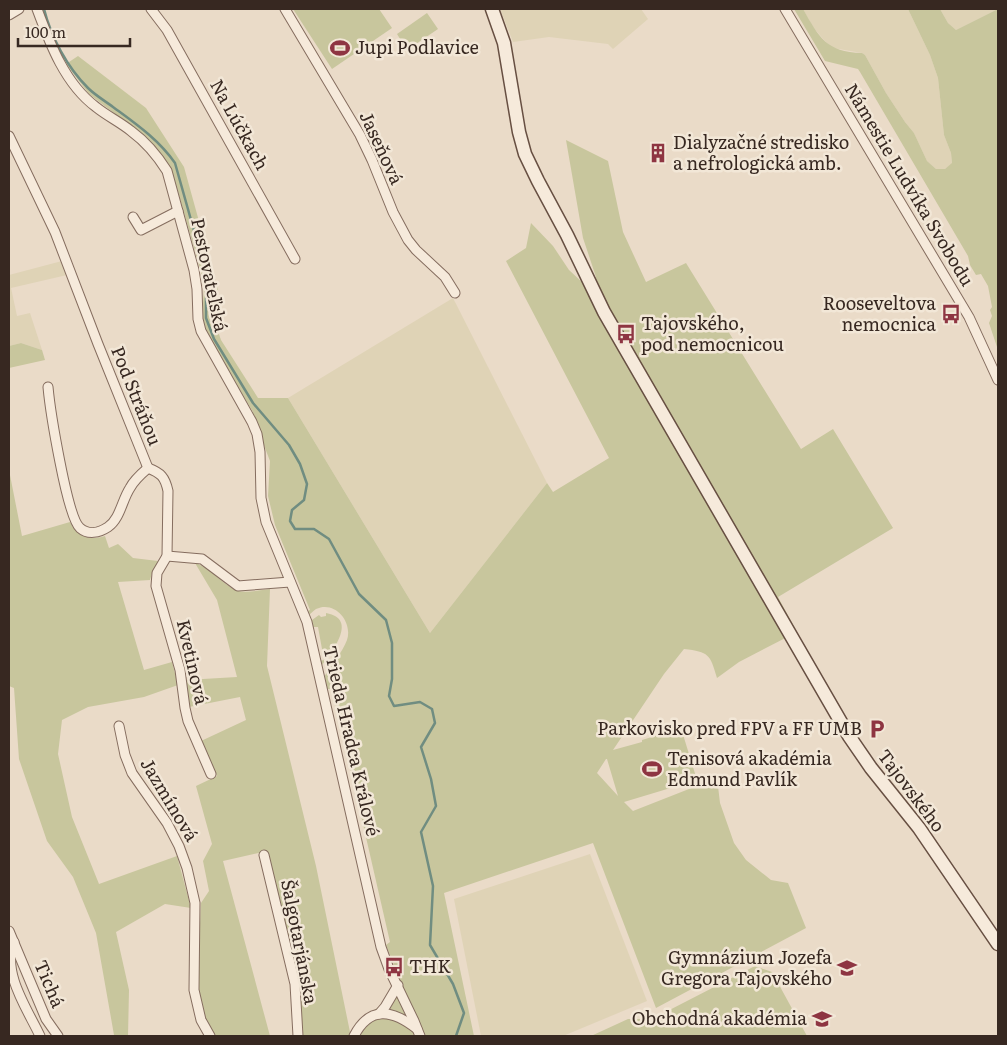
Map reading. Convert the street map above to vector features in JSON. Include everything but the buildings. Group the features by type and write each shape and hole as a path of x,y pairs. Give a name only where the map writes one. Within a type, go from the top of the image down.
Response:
{"main road":[{"name":"Tajovského","path":"492,9 504,43 516,122 524,148 530,164 604,312 834,712 860,752 919,828 998,944"}],"street":[{"path":"9,15 19,9"},
{"name":"Pestovateľská","path":"36,9 52,48 76,86 96,107 131,130 146,143 167,171 194,270 197,288 198,319 201,331 252,422 257,434 260,452"},
{"name":"Na Lúčkach","path":"151,9 167,30 295,259"},
{"name":"Jaseňová","path":"285,9 360,135 393,212 408,240 440,272 456,293"},
{"name":"Námestie Ludvíka Svobodu","path":"786,9 969,317 998,380"},
{"name":"Pod Stráňou","path":"9,136 55,232 94,336 148,468 130,487 116,519 110,526 94,533 86,532 74,520 53,426 48,387"},
{"name":"Pestovateľská","path":"133,217 142,232 178,211"},
{"name":"Trieda Hradca Králové","path":"260,452 261,498 266,522 307,622 381,947 389,969 419,1033"},
{"name":"Kvetinová","path":"148,468 162,475 168,491 167,556 158,573 156,586 180,670 188,721 211,774"},
{"path":"167,556 202,559 238,586 290,582"},
{"name":"Jazmínová","path":"119,726 125,755 132,773 167,823 179,846 187,868 195,903 194,990 201,1020 210,1036"},
{"name":"Šalgotarjánska","path":"264,855 295,984 298,1036"},
{"name":"Tichá","path":"9,931 46,1019 58,1036"},
{"name":"Tichá","path":"14,942 11,952 12,975 40,1036"},
{"path":"354,1036 366,1020 379,1014 398,985"},
{"path":"379,1014 395,1015 407,1021 419,1033"}],"shaded area":[{"name":"Jupi Podlavice","path":"293,9 379,9 392,28 332,69"},
{"path":"500,9 641,9 648,19 613,49 608,44 549,37 513,42"},
{"path":"794,9 803,9 819,35 832,46 840,50 865,55 886,93 914,133 927,161 936,169 945,169 952,163 951,153 944,135 938,78 930,55 908,9 940,9 948,23 956,30 998,9 998,350 989,323 992,316 990,310 992,307 988,286 981,274 976,275 970,265 968,256 858,69 825,61"},
{"path":"803,9 908,9 930,55 938,78 944,135 951,153 952,164 945,169 936,169 927,161 914,133 886,93 865,55 833,48 813,27"},
{"path":"940,9 998,9 956,30 948,23"},
{"path":"427,13 438,29 407,50 397,34"},
{"path":"78,56 146,108 184,167 218,290 211,311 221,340 258,398 288,398 430,633 547,483 553,492 609,458 506,261 526,248 531,223 553,246 569,270 584,284 596,277 583,238 566,140 608,161 623,232 646,282 686,263 801,449 833,429 893,528 778,597 797,632 739,662 717,678 710,659 704,653 684,649 664,674 613,750 681,728 697,780 624,802 633,811 717,778 720,803 734,843 746,860 771,880 788,883 806,928 656,1008 593,843 444,893 474,1036 301,1036 298,977 267,851 223,861 270,1036 214,1036 203,1017 197,985 201,903 209,891 203,861 212,844 196,786 217,776 201,741 246,720 240,697 189,707 186,680 237,677 217,600 195,563 201,565 238,591 250,592 270,589 267,666 316,866 350,1032 364,1016 382,1004 390,991 402,985 386,945 390,942 332,689 326,689 324,677 347,640 348,633 345,620 336,610 330,608 316,609 307,617 305,612 310,610 275,525 268,496 270,461 250,414 253,412 208,338 202,316 204,289 201,272 172,171 155,148 136,130 89,94 66,64","holes":["607,759 618,796 597,773"]},
{"path":"62,261 67,275 11,288 17,316 30,313 42,350 21,343 9,346 9,275"},
{"path":"453,298 547,483 430,633 288,398"},
{"path":"21,343 42,350 45,360 9,368 9,346"},
{"path":"9,470 22,536 70,522 80,534 89,538 105,536 109,548 118,544 133,558 158,561 150,580 118,582 144,670 172,662 178,685 144,697 88,707 62,720 58,754 72,817 99,884 177,856 191,908 165,904 116,932 129,990 128,1036 114,1035 96,933 73,877 47,841 19,759 14,688 9,686"},
{"path":"326,613 336,617 341,622 342,629 340,638 320,668 319,661 324,660 318,627 313,627 312,620 319,615 321,617 326,616"},
{"path":"590,854 647,1001 563,1036 481,1036 454,899"},
{"path":"755,966 772,972 807,1036 591,1036 628,1019 652,1019"}],"waterway":[{"path":"44,9 61,51 80,80 94,93 146,132 175,163 209,284 206,299 206,318 214,339 253,403 289,445 300,464 307,484 304,500 292,510 290,521 295,529 314,529 329,539 359,594 386,620 392,643 392,679 389,696 394,706 420,702 432,709 435,723 421,747 431,779 436,806 421,832 433,886 430,945 453,984 464,1013 456,1036"}],"place":[{"name":"Jupi Podlavice","path":"340,48"},
{"name":"Dialyzačné stredisko a nefrologická amb.","path":"658,153"},
{"name":"Rooseveltova nemocnica","path":"951,314"},
{"name":"Tajovského, pod nemocnicou","path":"626,334"},
{"name":"Parkovisko pred FPV a FF UMB","path":"877,729"},
{"name":"Tenisová akadémia Edmund Pavlík","path":"652,769"},
{"name":"THK","path":"394,967"},
{"name":"Gymnázium Jozefa Gregora Tajovského","path":"847,968"},
{"name":"Obchodná akadémia","path":"822,1019"}]}
